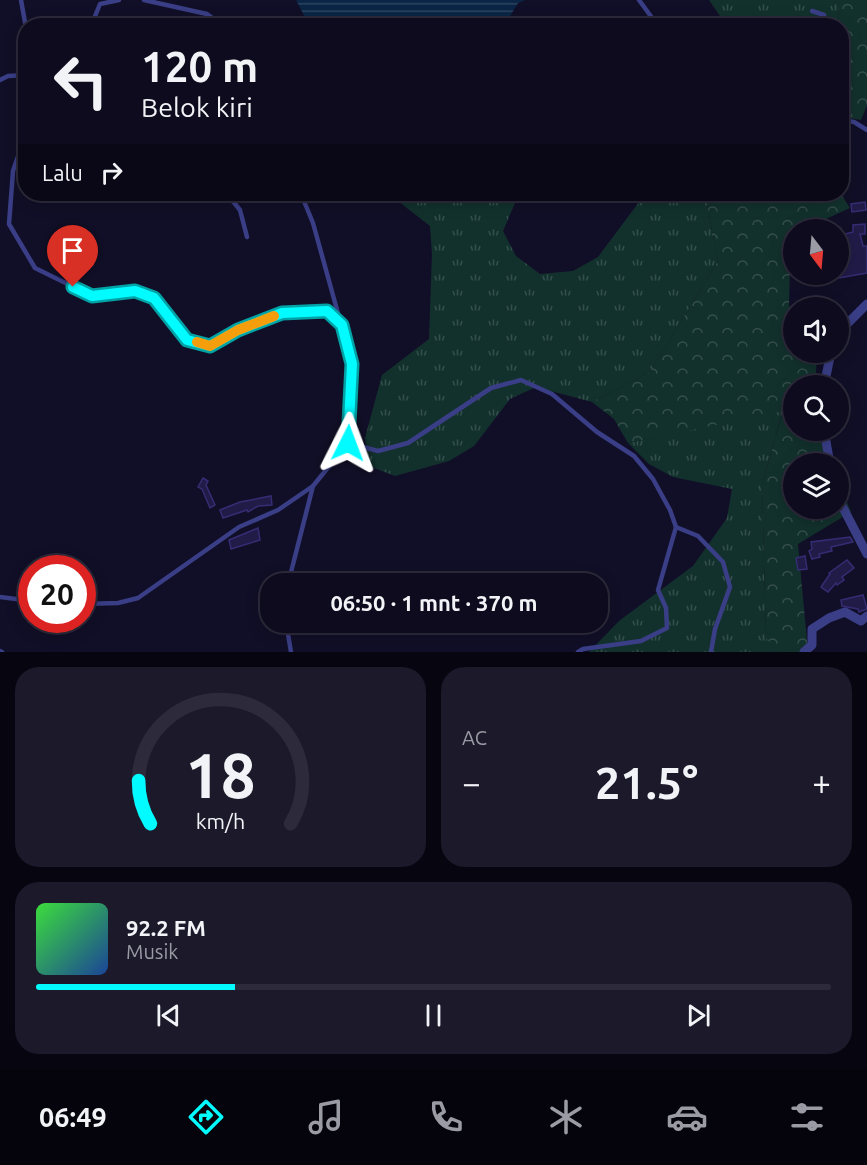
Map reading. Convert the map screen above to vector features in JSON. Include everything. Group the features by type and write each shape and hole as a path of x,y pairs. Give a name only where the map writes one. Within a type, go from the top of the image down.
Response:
{"street":[{"path":"849,322 867,304"},
{"path":"849,519 867,554"},
{"path":"804,652 812,645 812,629 829,618 845,612 861,621 867,616"}],"lane":[{"path":"21,0 24,18"},
{"path":"94,18 100,4 119,0"},
{"path":"144,0 207,14 212,18"},
{"path":"639,0 652,18"},
{"path":"812,11 824,15 825,18"},
{"path":"0,80 8,76 18,75"},
{"path":"849,121 867,130"},
{"path":"18,156 13,171 9,225 35,268 92,296 135,291 154,298 187,340 210,346 238,330 282,313 327,311 342,325"},
{"path":"233,201 240,210 247,237"},
{"path":"96,604 118,603 138,598 239,527 278,510 314,486 348,443 352,364 313,223 304,201"},
{"path":"348,443 378,451 408,443 491,388 521,380 552,394 597,432 633,456 653,479 670,510 676,527 658,590 666,608 666,628 641,640 583,649 578,652"},
{"path":"291,573 314,486"},
{"path":"676,527 698,536 723,562 730,587 715,629 711,652"},
{"path":"0,597 18,599"},
{"path":"288,633 291,652"}],"green space":[{"path":"709,0 839,0 838,18 721,18"},
{"path":"839,0 867,0 867,105 861,120 849,118 849,18 838,18"},
{"path":"398,201 517,201 503,231 516,256 540,274 573,271 598,257 640,201 706,201 718,261 650,372 592,402 536,387 510,399 474,446 449,461 395,476 369,466 365,438 382,375 429,339 432,254 430,226"},
{"path":"706,201 846,201 850,208 826,219 783,219 783,285 790,285 789,297 783,297 783,363 817,363 816,375 783,375 783,411 628,443 614,419 592,402 650,372 718,261"},
{"path":"783,410 762,485 766,637 777,652 589,652 619,621 693,566 727,518 732,489 673,477 649,464 628,443"},
{"path":"783,411 783,441 821,441 826,453 783,453 783,519 839,519 798,544 808,652 777,652 766,638 762,485"}],"water":[{"path":"296,0 525,0 518,3 509,18 305,18"}],"building":[{"path":"865,202 866,210 852,212 851,204"},
{"path":"865,224 865,234 860,234 863,246 867,246 867,273 849,276 849,233 853,232 853,225"},
{"path":"203,478 208,481 206,485 215,505 210,508 202,489 198,487"},
{"path":"271,496 272,505 258,506 248,512 247,510 223,518 220,510 240,502"},
{"path":"258,528 260,540 231,549 229,540"},
{"path":"850,537 853,542 831,547 832,551 819,554 820,557 812,559 809,551 812,549 811,542"},
{"path":"805,556 807,569 798,570 796,558"},
{"path":"847,560 854,568 842,577 844,580 837,585 836,583 828,592 821,587 829,573"},
{"path":"863,595 867,609 859,612 858,609 842,606 841,600"}],"slow traffic":[{"path":"197,342 210,346 238,330 274,316"}],"route":[{"path":"73,287 92,296 135,291 154,298 187,340 210,346 238,330 282,313 327,311 342,325 352,364 348,443"}]}
